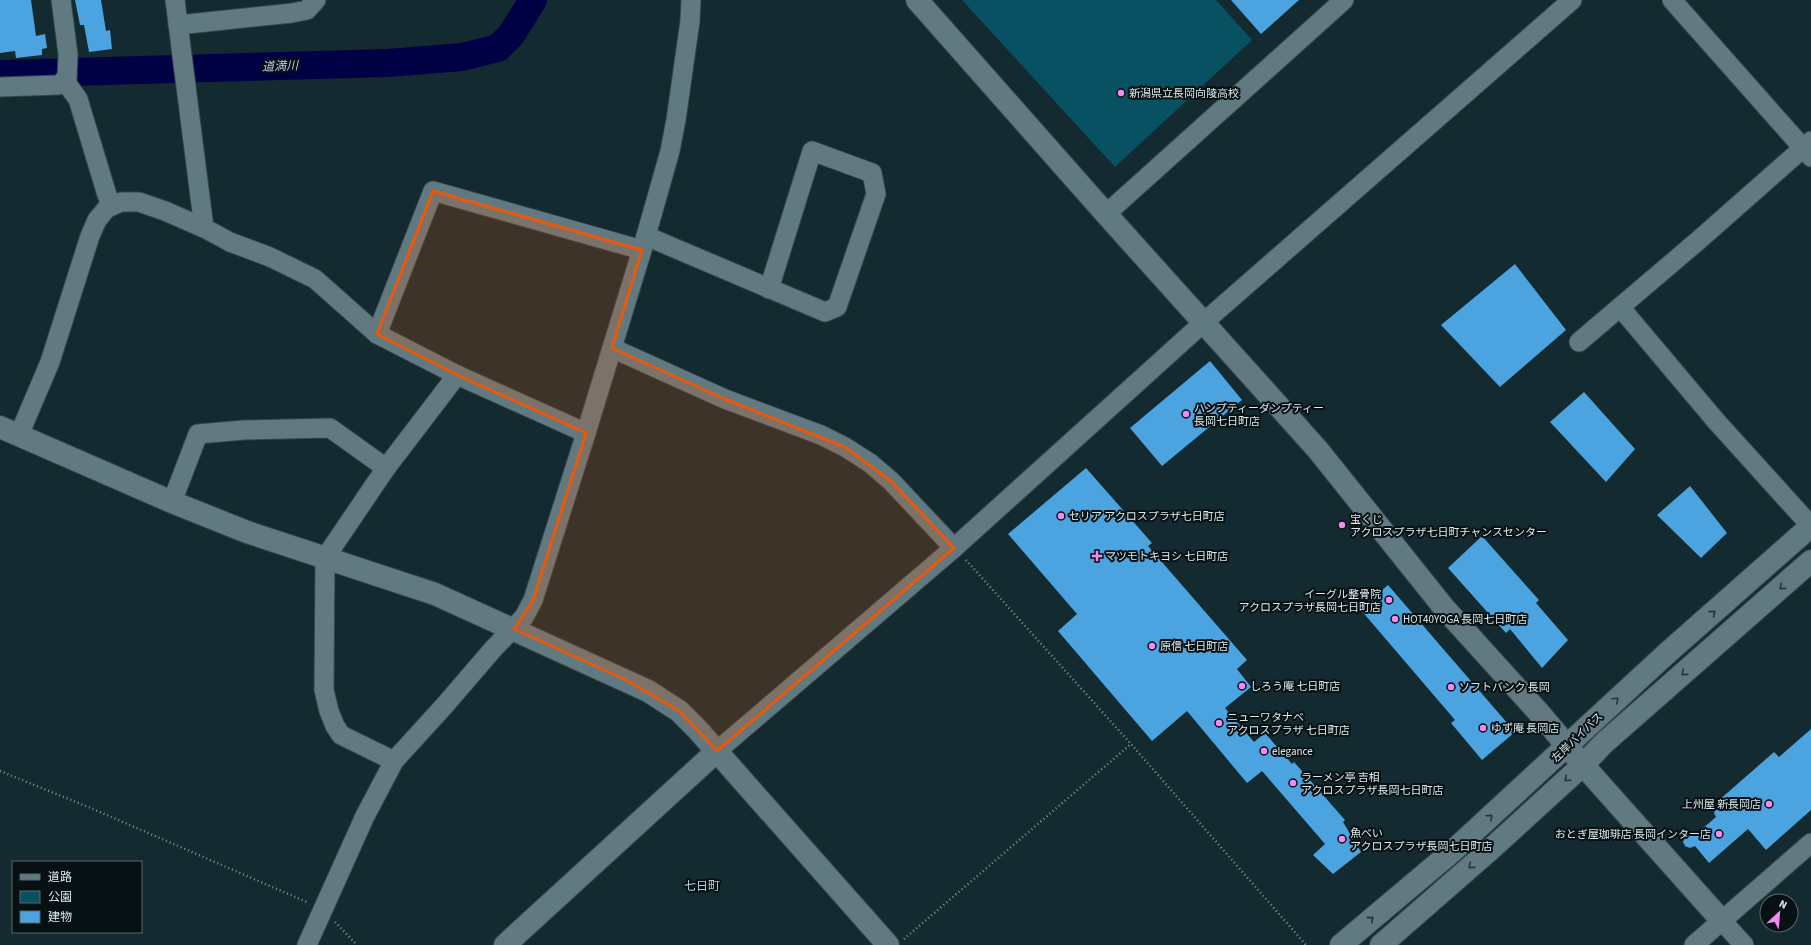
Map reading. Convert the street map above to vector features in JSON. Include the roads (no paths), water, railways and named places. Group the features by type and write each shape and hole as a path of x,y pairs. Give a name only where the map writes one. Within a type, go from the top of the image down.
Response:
{"street":[{"path":"0,87 60,85 67,78 68,54 61,0"},
{"path":"175,0 204,228"},
{"path":"178,25 292,13 307,10 316,0"},
{"path":"307,945 365,816 394,761 494,648 514,629 524,617 533,600 612,348 670,151 676,120 690,21 691,0"},
{"path":"917,0 1203,323 1318,450 1445,609 1744,945"},
{"path":"1106,214 1344,0"},
{"path":"505,945 717,751 954,548 1203,323 1572,0"},
{"path":"1579,342 1808,148 1672,0"},
{"path":"64,80 78,99 107,195 112,206"},
{"path":"378,334 433,191 644,243 769,289 825,312 837,307 876,194 872,173 812,152 769,289"},
{"path":"586,433 457,375 378,334 315,279 270,257 230,242 204,228 139,202 121,202 107,208 97,220 90,236 50,362 10,431 172,502 247,532 435,594 626,680 663,700 688,720 896,942"},
{"path":"1620,307 1716,421 1811,526"},
{"path":"612,348 725,399 821,435 845,447 870,463 891,481 954,548"},
{"path":"394,761 341,735 335,726 329,711 324,690 326,558 386,468 457,375"},
{"path":"172,502 198,434 244,430 330,428 386,468"},
{"name":"左岸バイパス","path":"1341,945 1455,849 1665,655 1811,526"},
{"name":"左岸バイパス","path":"1381,945 1491,849 1583,765 1604,743 1811,561"},
{"path":"1694,945 1811,843"}],"waterway":[{"name":"道満川","path":"0,74 388,63 462,57 498,48 511,35 533,0"}],"place":[{"name":"新潟県立長岡向陵高校","path":"1121,93"},
{"name":"ハンプティーダンプティー 長岡七日町店","path":"1186,414"},
{"name":"セリア アクロスプラザ七日町店","path":"1061,516"},
{"name":"宝くじ アクロスプラザ七日町チャンスセンター","path":"1342,525"},
{"name":"マツモトキヨシ 七日町店","path":"1097,556"},
{"name":"イーグル整骨院 アクロスプラザ長岡七日町店","path":"1389,600"},
{"name":"HOT40YOGA 長岡七日町店","path":"1395,619"},
{"name":"原信 七日町店","path":"1152,646"},
{"name":"しろう庵 七日町店","path":"1242,686"},
{"name":"ソフトバンク 長岡","path":"1451,687"},
{"name":"ニューワタナベ アクロスプラザ 七日町店","path":"1219,723"},
{"name":"ゆず庵 長岡店","path":"1483,728"},
{"name":"elegance","path":"1264,751"},
{"name":"ラーメン亭 吉相 アクロスプラザ長岡七日町店","path":"1293,783"},
{"name":"上州屋 新長岡店","path":"1769,804"},
{"name":"おとぎ屋珈琲店 長岡インター店","path":"1719,834"},
{"name":"魚べい アクロスプラザ長岡七日町店","path":"1342,839"}],"district":[{"name":"七日町","path":"702,886"}]}
